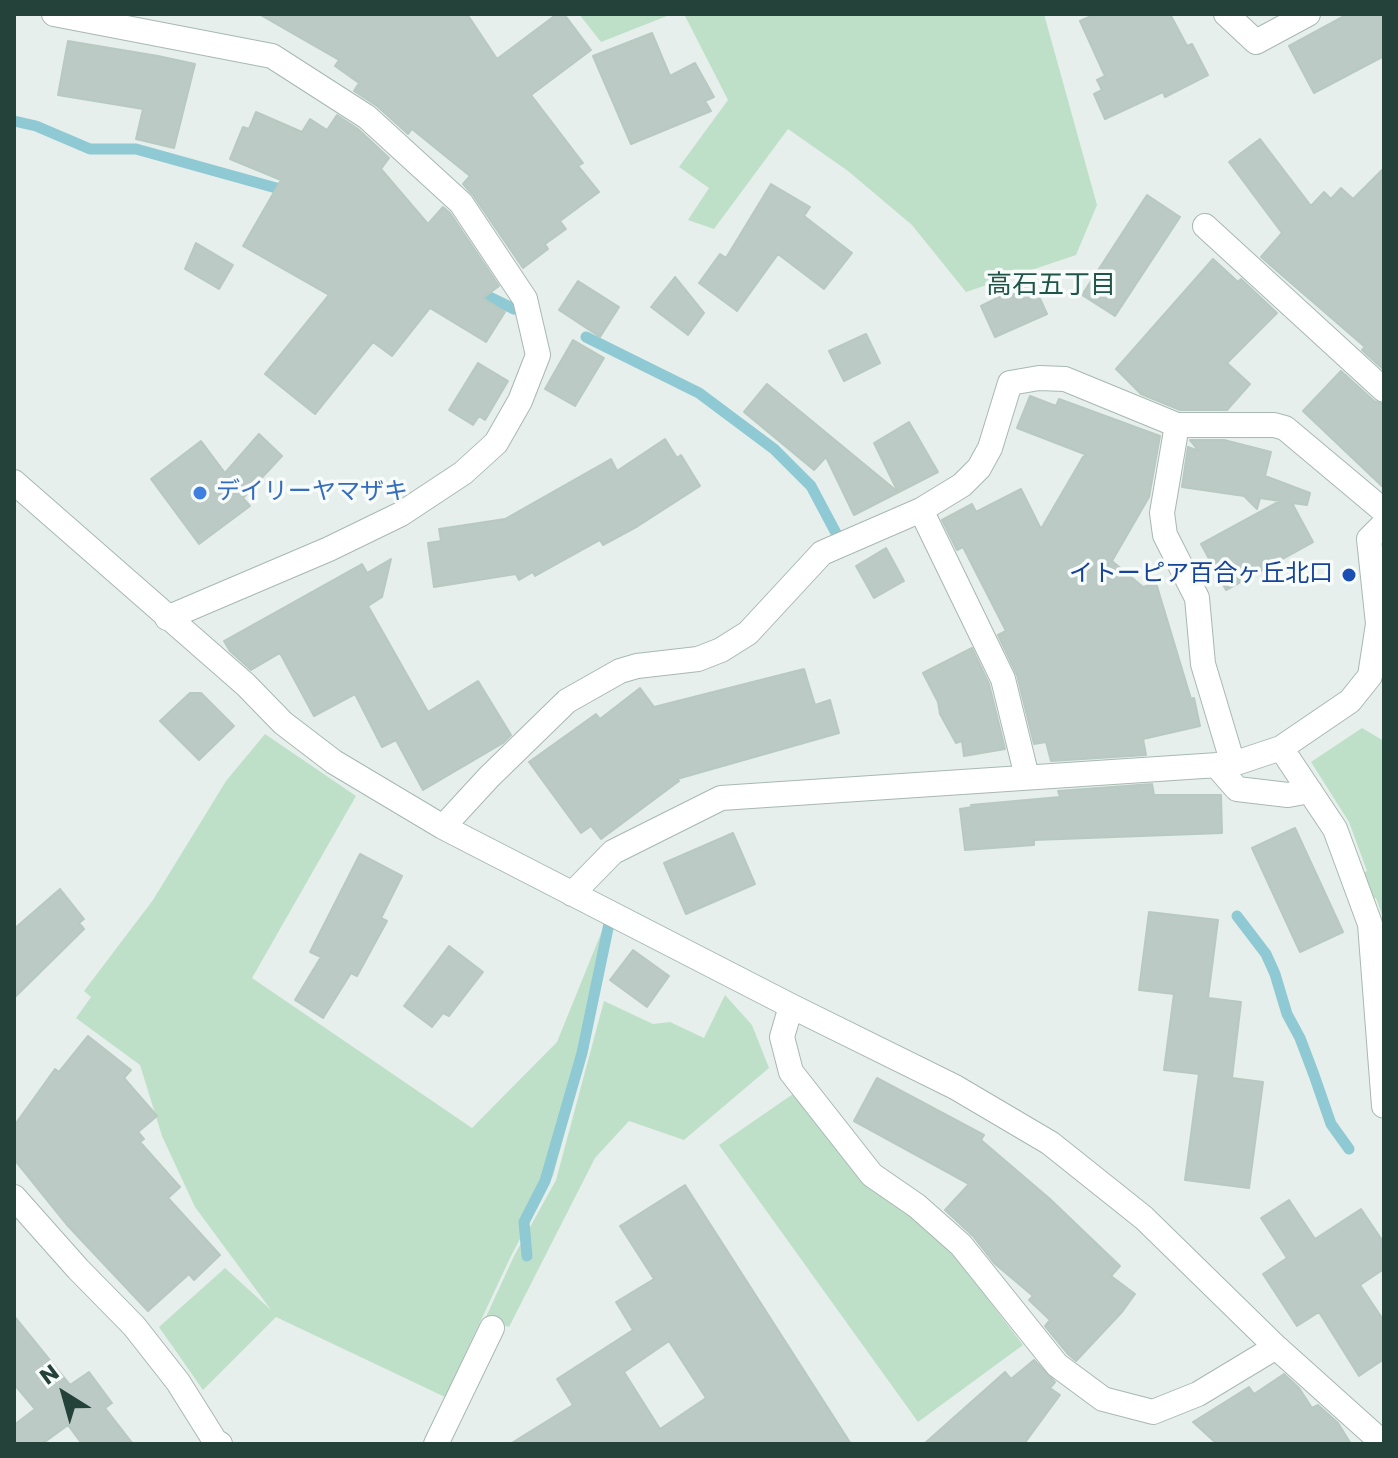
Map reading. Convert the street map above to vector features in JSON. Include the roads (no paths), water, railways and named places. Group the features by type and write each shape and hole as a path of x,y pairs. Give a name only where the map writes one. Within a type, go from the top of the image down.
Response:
{"street":[{"path":"54,14 272,56 367,117 461,203 525,299 538,355 520,401 496,443 463,473 401,514 329,549 167,618"},
{"path":"1226,14 1256,42 1308,14"},
{"path":"1205,226 1384,390"},
{"path":"443,827 567,701 620,671 698,659 721,650 748,633 822,553 921,510 962,485 979,468 990,448 1010,383 1039,378 1065,379 1177,425 1274,425 1285,428 1384,511"},
{"path":"1177,425 1162,513 1165,535 1197,598 1203,664 1224,765 1237,789 1288,795 1310,791"},
{"path":"14,482 246,685 283,723 334,762 443,827 955,1087 1050,1143 1144,1218 1276,1347 1384,1444"},
{"path":"921,510 1003,679 1027,777"},
{"path":"572,894 613,852 721,798 1224,765 1281,748 1350,701 1370,676 1378,624 1369,539 1384,524"},
{"path":"1281,748 1335,829 1370,924 1384,1106"},
{"path":"791,1006 782,1037 791,1072 872,1175 917,1206 961,1245 1057,1365 1103,1399 1153,1412 1198,1394 1276,1347"},
{"path":"14,1197 134,1326 178,1382 215,1441 220,1444"},
{"path":"436,1444 492,1328"}],"waterway":[{"path":"14,121 36,126 90,149 136,149 287,191"},
{"path":"475,290 514,309"},
{"path":"586,337 699,393 774,449 811,486 836,533"},
{"path":"527,1256 524,1222 545,1181 582,1053 611,914"},
{"path":"1237,916 1266,954 1331,1124 1349,1149"}],"place":[{"name":"デイリーヤマザキ","path":"200,493"},
{"name":"イトーピア百合ヶ丘北口","path":"1349,575"}],"district":[{"name":"高石五丁目","path":"1051,286"}]}
